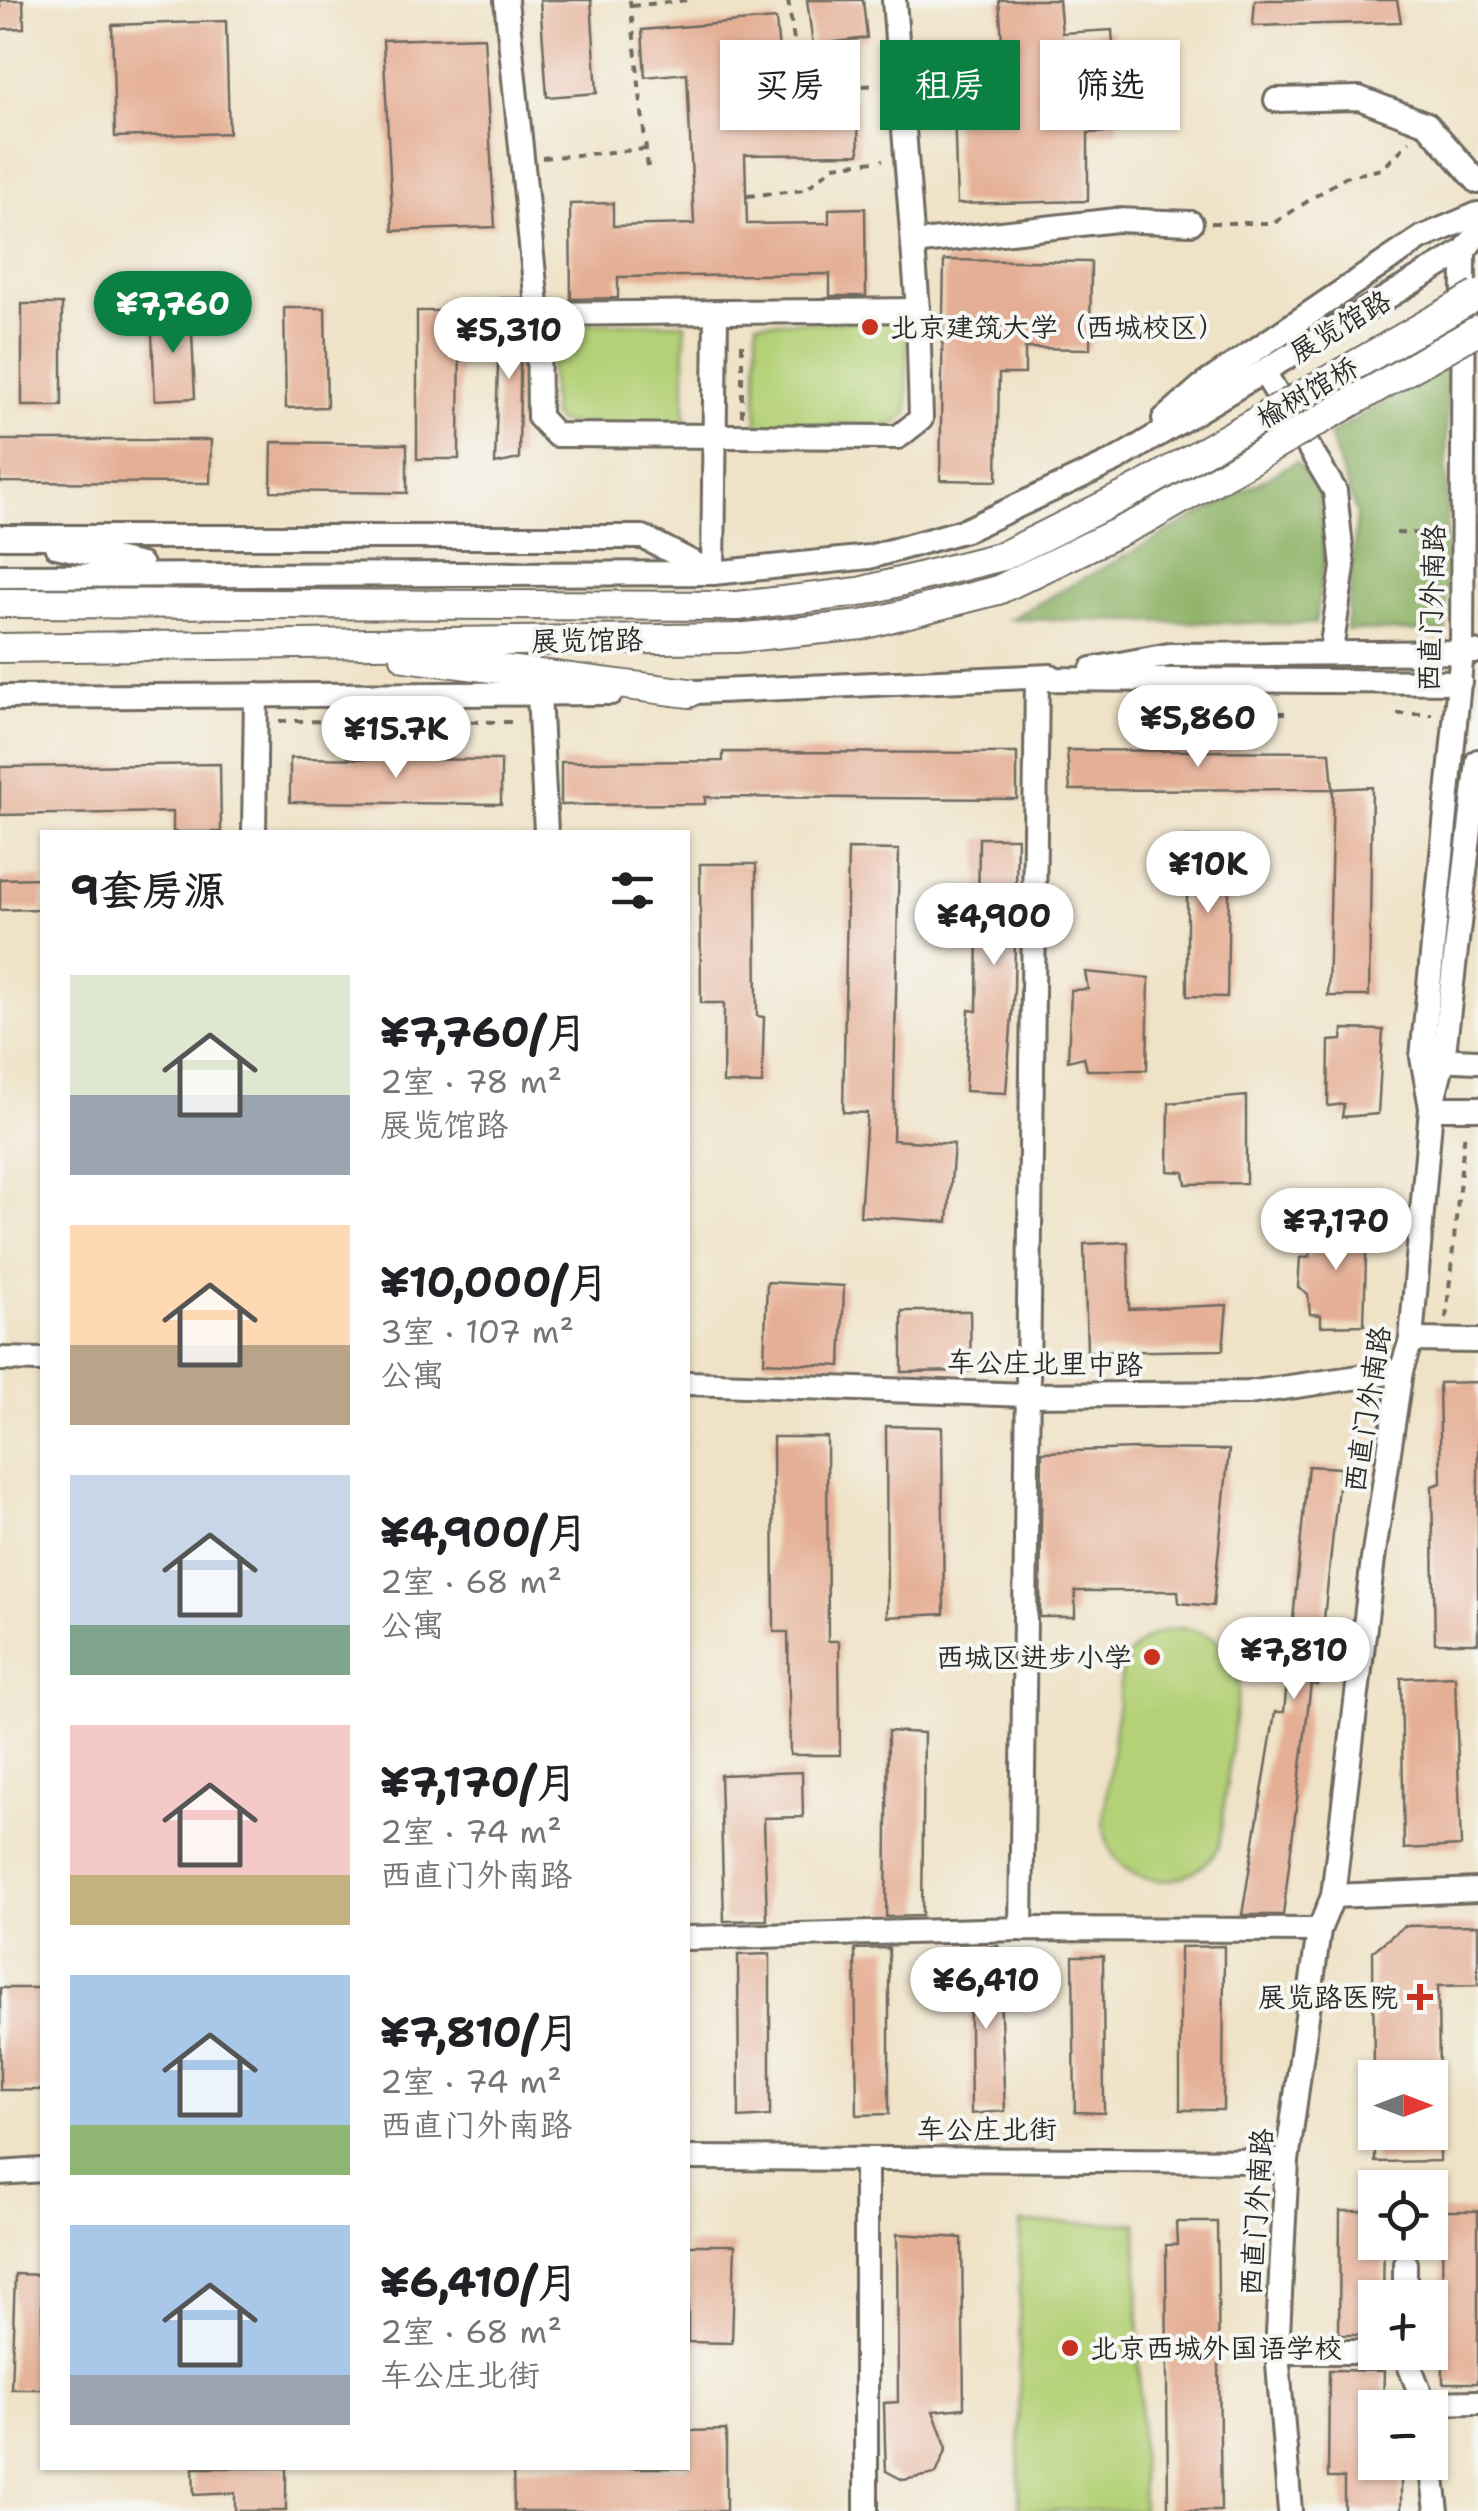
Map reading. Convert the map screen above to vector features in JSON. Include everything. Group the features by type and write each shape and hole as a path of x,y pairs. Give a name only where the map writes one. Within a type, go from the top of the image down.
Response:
{"main road":[{"name":"榆树馆桥","path":"1136,490 1478,294"},
{"name":"榆树馆桥","path":"1152,516 1478,330"},
{"name":"展览馆路","path":"0,603 738,606 859,592 1003,556 1136,490"},
{"name":"展览馆路","path":"0,648 736,638 862,625 998,590 1152,516"},
{"path":"285,644 689,693"}],"street":[{"path":"506,0 538,314 539,417 556,434 898,438 921,419 905,130"},
{"path":"894,0 898,40"},
{"path":"1276,100 1359,98 1426,124 1478,182"},
{"path":"1116,460 1202,386 1421,238 1478,214"},
{"path":"913,243 1116,220 1191,224"},
{"name":"展览馆路","path":"0,576 712,573 869,557 966,530 1116,460 1473,245"},
{"name":"西直门外南路","path":"1290,2511 1277,2352 1287,2161 1319,1930 1333,1896 1374,1558 1402,1371 1411,1340 1457,715 1460,682 1470,652 1464,534 1473,245"},
{"path":"538,314 918,310"},
{"path":"7,536 643,537 712,573 716,312"},
{"path":"1264,372 1334,491 1343,566 1331,651"},
{"path":"7,536 184,575"},
{"name":"展览馆路","path":"1037,679 1169,655 1470,652"},
{"path":"1021,1929 1037,679"},
{"name":"展览馆路","path":"0,697 689,693 1037,679 1460,682"},
{"path":"539,694 546,830"},
{"path":"254,830 256,696"},
{"path":"1478,761 1433,1059 1478,1061"},
{"path":"1431,1108 1472,1112"},
{"path":"1411,1340 1478,1342"},
{"path":"0,1359 40,1360"},
{"name":"车公庄北里中路","path":"690,1383 1028,1395 1248,1393 1402,1371"},
{"path":"1333,1896 1478,1890"},
{"path":"690,1938 1021,1929 1319,1930"},
{"name":"车公庄北街","path":"690,2158 1287,2161"},
{"path":"866,2159 866,2511"},
{"path":"0,2172 40,2170"},
{"path":"1405,2264 1405,2280"},
{"path":"1277,2352 1358,2352"},
{"path":"1448,2404 1478,2402"},
{"path":"1433,2480 1437,2511"}],"path":[{"path":"648,168 631,3 687,0"},
{"path":"788,0 796,54 812,89 880,85"},
{"path":"1191,224 1274,224 1345,177 1382,169 1426,124"},
{"path":"522,160 646,149"},
{"path":"746,196 805,190 834,166 907,157"},
{"path":"742,312 742,436"},
{"path":"1396,534 1464,534"},
{"path":"1161,680 1161,712 1288,713"},
{"path":"1397,714 1457,715"},
{"path":"279,721 518,722"},
{"path":"1444,1341 1472,1112"}],"green space":[{"path":"906,321 908,413 894,425 757,426 757,322"},
{"path":"549,323 685,323 685,428 559,423 552,416"},
{"path":"1447,364 1446,632 1346,630 1357,515 1329,435"},
{"path":"1296,462 1319,489 1325,558 1315,624 1010,619"},
{"path":"1178,1628 1202,1633 1220,1644 1233,1661 1239,1685 1219,1847 1204,1864 1186,1875 1148,1879 1117,1860 1107,1842 1104,1818 1122,1667 1144,1640"},
{"path":"1020,2223 1137,2223 1142,2511 1019,2511"}],"building":[{"path":"0,0 23,0 24,28 0,29"},
{"path":"540,0 591,0 597,93 547,97"},
{"path":"807,0 863,0 867,38 812,40"},
{"path":"999,0 1059,0 1062,33 1112,30 1113,40 1040,40 1040,130 1119,130 1088,133 1088,201 957,204 955,130 1020,130 1020,40 1002,40"},
{"path":"1255,0 1397,0 1401,22 1253,26"},
{"path":"776,19 778,40 720,40 720,130 858,130 859,154 745,155 747,224 829,223 829,209 865,208 866,296 830,296 830,274 618,277 618,298 571,299 570,204 613,203 613,226 694,224 687,73 645,77 642,30"},
{"path":"226,21 229,133 115,137 112,25"},
{"path":"484,37 495,227 393,231 383,40"},
{"path":"944,260 1091,262 1090,349 1025,348 1025,374 999,374 997,481 940,480"},
{"path":"500,298 521,298 519,459 495,464"},
{"path":"22,304 62,304 62,406 22,406"},
{"path":"284,308 325,308 327,407 286,408"},
{"path":"191,311 195,398 155,400 151,313"},
{"path":"417,311 460,311 459,459 417,459"},
{"path":"0,440 211,440 210,483 0,482"},
{"path":"272,442 407,444 407,493 271,491"},
{"path":"1067,750 1330,752 1333,789 1070,790"},
{"path":"723,752 1017,753 1017,799 705,797 705,804 561,805 561,762 723,761"},
{"path":"290,758 501,760 501,804 290,802"},
{"path":"220,764 221,830 173,830 173,812 0,815 0,767"},
{"path":"1372,787 1369,996 1328,996 1333,789"},
{"path":"1187,837 1230,838 1227,997 1187,996"},
{"path":"979,838 1017,838 1014,989 1006,1093 965,1091 969,1010 977,1011"},
{"path":"848,849 899,850 893,1140 954,1144 948,1222 860,1216 867,1113 843,1112"},
{"path":"700,864 756,864 757,1016 764,1017 762,1084 723,1083 724,1003 701,1003"},
{"path":"40,878 40,909 0,910 0,879"},
{"path":"1085,972 1149,978 1147,1070 1087,1070 1084,1057 1068,1061 1071,990 1088,989"},
{"path":"1343,1029 1383,1030 1378,1114 1342,1117 1344,1104 1328,1106 1329,1041 1342,1040"},
{"path":"1246,1096 1246,1183 1186,1184 1184,1172 1168,1171 1169,1103"},
{"path":"1319,1221 1367,1225 1364,1325 1321,1326 1321,1315 1310,1314 1308,1294 1298,1287 1300,1258 1310,1256 1308,1231 1321,1231"},
{"path":"1128,1242 1129,1309 1227,1305 1223,1350 1087,1352 1084,1244"},
{"path":"767,1282 844,1286 841,1366 764,1362"},
{"path":"902,1311 970,1311 971,1371 902,1372"},
{"path":"1478,1382 1478,1643 1435,1643 1432,1486 1441,1483 1439,1383"},
{"path":"886,1426 942,1427 944,1614 887,1617"},
{"path":"773,1437 827,1437 828,1641 839,1641 840,1755 790,1755 788,1632 774,1632"},
{"path":"1229,1450 1213,1606 1179,1603 1178,1591 1075,1591 1075,1617 1040,1617 1042,1452"},
{"path":"1308,1466 1340,1468 1317,1685 1311,1684 1283,1915 1242,1915 1275,1712 1284,1712"},
{"path":"1455,1676 1461,1846 1404,1849 1401,1678"},
{"path":"888,1731 924,1733 922,1916 886,1917"},
{"path":"802,1772 803,1817 764,1818 767,1920 724,1921 720,1775"},
{"name":"展览路医院","path":"1478,1925 1478,1985 1438,1986 1439,2060 1374,2060 1373,1951 1404,1926"},
{"path":"998,1946 1005,2111 971,2114 969,1949"},
{"path":"1224,1946 1223,2110 1180,2110 1180,1947"},
{"path":"889,1948 889,2114 857,2115 855,1949"},
{"path":"770,1954 770,2116 739,2118 738,1955"},
{"path":"1073,1956 1103,1956 1104,2113 1075,2112"},
{"path":"0,1988 40,1988 40,2090 0,2090"},
{"path":"1375,2150 1440,2150 1440,2161 1375,2162"},
{"path":"1340,2211 1358,2211 1358,2260 1384,2260 1383,2280 1358,2280 1358,2335 1339,2335"},
{"path":"1448,2211 1478,2211 1478,2383 1443,2383 1443,2370 1448,2370 1448,2280 1442,2280 1442,2260 1448,2260"},
{"path":"1176,2222 1217,2222 1221,2511 1168,2511 1166,2245 1177,2245"},
{"path":"897,2234 962,2238 964,2408 933,2411 947,2448 936,2474 903,2480 886,2471 885,2445 884,2403 898,2402"},
{"path":"690,2245 735,2245 732,2343 690,2342"},
{"path":"15,2274 40,2275 40,2389 11,2389"},
{"path":"1329,2370 1384,2371 1383,2390 1358,2390 1358,2480 1401,2480 1401,2511 1344,2511 1344,2478 1328,2478"},
{"path":"726,2430 726,2511 514,2511 513,2470 690,2470 690,2431"},
{"path":"193,2470 286,2470 286,2511 235,2511 235,2493 194,2495"}],"place":[{"name":"北京建筑大学（西城校区）","path":"870,327"},
{"name":"西城区进步小学","path":"1152,1657"},
{"name":"展览路医院","path":"1420,1997"},
{"name":"北京西城外国语学校","path":"1070,2348"}]}
